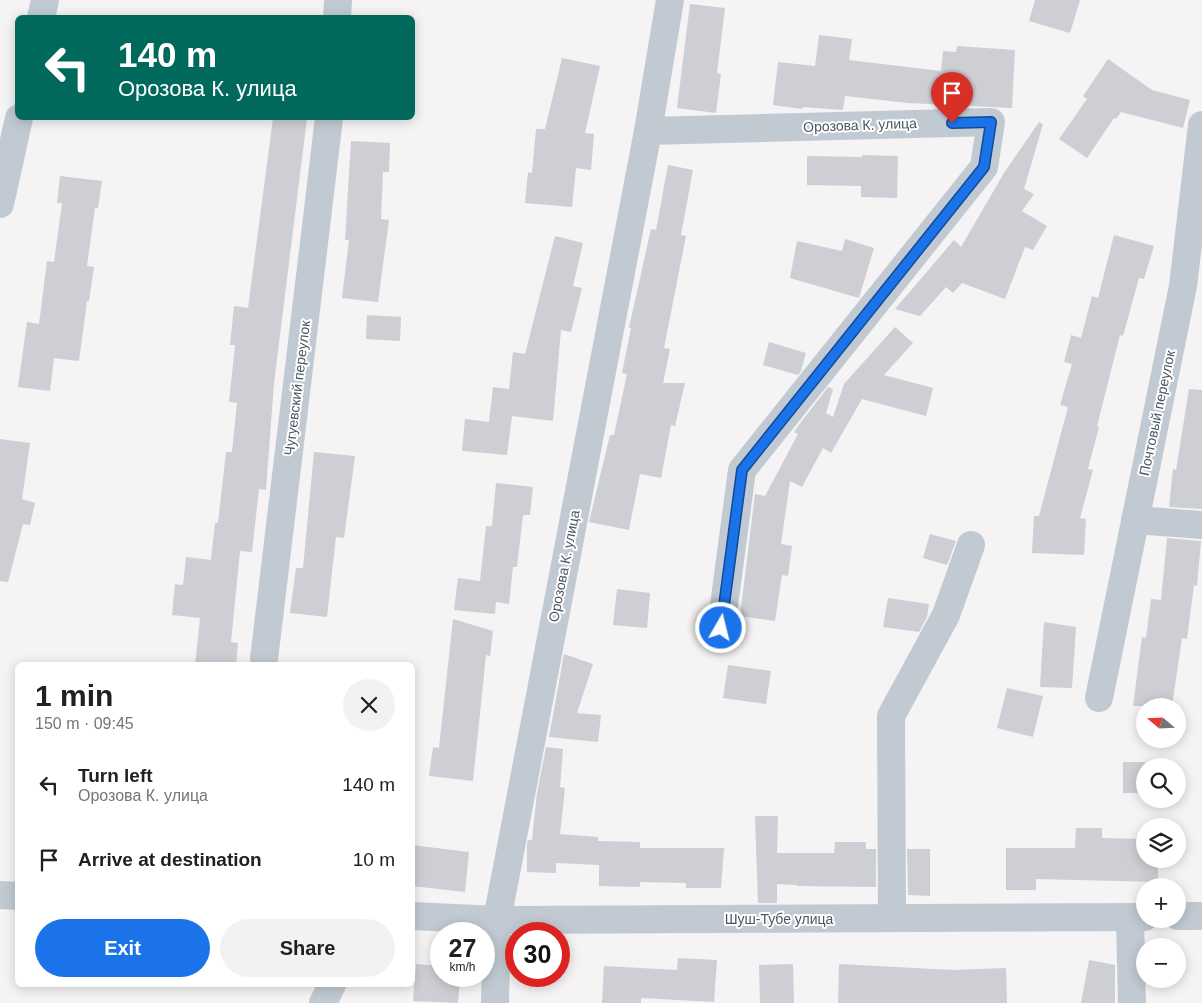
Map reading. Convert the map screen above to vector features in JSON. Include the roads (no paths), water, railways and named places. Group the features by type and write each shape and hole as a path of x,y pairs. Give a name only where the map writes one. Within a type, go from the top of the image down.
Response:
{"street":[{"path":"42,15 45,0"},
{"path":"337,15 338,0"},
{"name":"Орозова К. улица","path":"495,1003 497,920 648,131 670,0"},
{"path":"0,201 19,120"},
{"name":"Чугуевский переулок","path":"264,659 329,120"},
{"name":"Орозова К. улица","path":"648,131 991,122 984,167 742,470 721,628"},
{"name":"Почтовый переулок","path":"1099,698 1183,286 1202,125"},
{"path":"1135,520 1202,525"},
{"path":"892,918 891,716 946,614 971,545"},
{"path":"0,895 15,896"},
{"name":"Шуш-Тубе улица","path":"415,916 497,920 1136,917"},
{"path":"1186,916 1202,916"},
{"path":"1132,1003 1137,928"},
{"path":"323,1003 331,987"}]}
